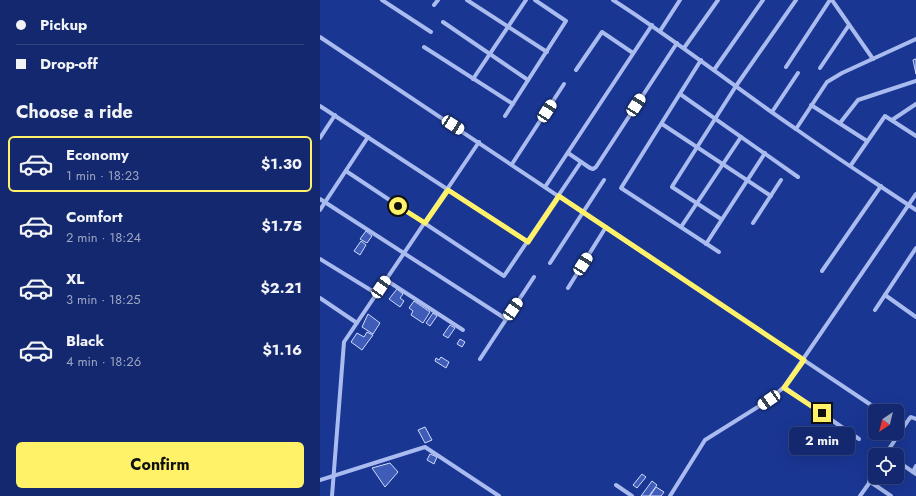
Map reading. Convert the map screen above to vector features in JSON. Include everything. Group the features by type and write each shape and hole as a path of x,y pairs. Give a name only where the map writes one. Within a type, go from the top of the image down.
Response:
{"street":[{"path":"382,0 431,32"},
{"path":"434,5 438,0"},
{"path":"467,0 547,52"},
{"path":"473,79 526,0"},
{"path":"505,116 566,22 535,0"},
{"path":"613,0 652,25 796,129 916,210"},
{"path":"660,31 680,0"},
{"path":"684,48 718,0"},
{"path":"714,70 763,0"},
{"path":"721,219 672,187 736,86 796,0"},
{"path":"786,67 831,0 873,59"},
{"path":"443,22 528,80"},
{"path":"546,187 652,25"},
{"path":"820,68 849,25"},
{"path":"576,70 602,32 633,53"},
{"path":"320,37 870,404"},
{"path":"796,129 827,82 842,73 916,39"},
{"path":"568,153 590,168 593,169 596,167 677,43"},
{"path":"424,47 513,104"},
{"path":"701,60 621,188 719,252"},
{"path":"772,112 798,73"},
{"path":"840,123 858,100 916,81"},
{"path":"512,164 564,84"},
{"path":"680,94 798,177"},
{"path":"892,120 916,104"},
{"path":"811,105 867,140"},
{"path":"320,106 528,242"},
{"path":"320,138 335,115"},
{"path":"851,165 885,116 916,136"},
{"path":"662,124 771,196"},
{"path":"320,210 368,137"},
{"path":"681,227 741,137"},
{"path":"332,496 343,347 376,294 448,190 479,142"},
{"path":"706,244 765,153"},
{"path":"346,171 504,276 581,162"},
{"path":"550,263 604,180"},
{"path":"753,223 781,180"},
{"path":"822,271 881,186"},
{"path":"670,496 705,440 764,403 784,388 916,194"},
{"path":"320,199 506,319"},
{"path":"568,288 606,227"},
{"path":"875,310 916,248"},
{"path":"320,259 376,294"},
{"path":"480,359 534,277"},
{"path":"386,280 463,330"},
{"path":"885,295 916,317"},
{"path":"320,298 357,323"},
{"path":"784,388 859,439"},
{"path":"890,448 909,418 911,417 916,419"},
{"path":"320,480 425,447 499,496"},
{"path":"904,466 914,473 916,466"},
{"path":"860,496 869,484"},
{"path":"873,484 891,496"},
{"path":"616,485 632,496"}],"building":[{"path":"916,59 916,74 913,60"},
{"path":"366,231 372,236 367,243 360,239"},
{"path":"361,241 366,245 360,255 354,251"},
{"path":"397,289 403,294 400,298 404,301 400,307 389,299"},
{"path":"414,301 430,312 423,323 411,315 413,311 409,308"},
{"path":"433,313 437,316 430,326 426,323"},
{"path":"368,314 380,323 373,334 362,327"},
{"path":"450,325 455,328 448,338 443,335"},
{"path":"367,332 373,335 362,350 351,342 357,333 364,337"},
{"path":"460,339 465,342 462,347 457,344"},
{"path":"441,357 449,362 446,368 435,361 436,358 439,360"},
{"path":"425,427 432,440 425,443 418,430"},
{"path":"430,454 437,457 434,464 427,460"},
{"path":"390,463 398,472 385,487 372,468"},
{"path":"642,474 646,477 637,488 633,485"},
{"path":"652,481 657,485 649,496 641,496"},
{"path":"656,487 664,492 661,496 650,496"}],"route":[{"path":"398,206 425,223 448,190 528,242 559,196 804,360 784,388 822,413"}]}
